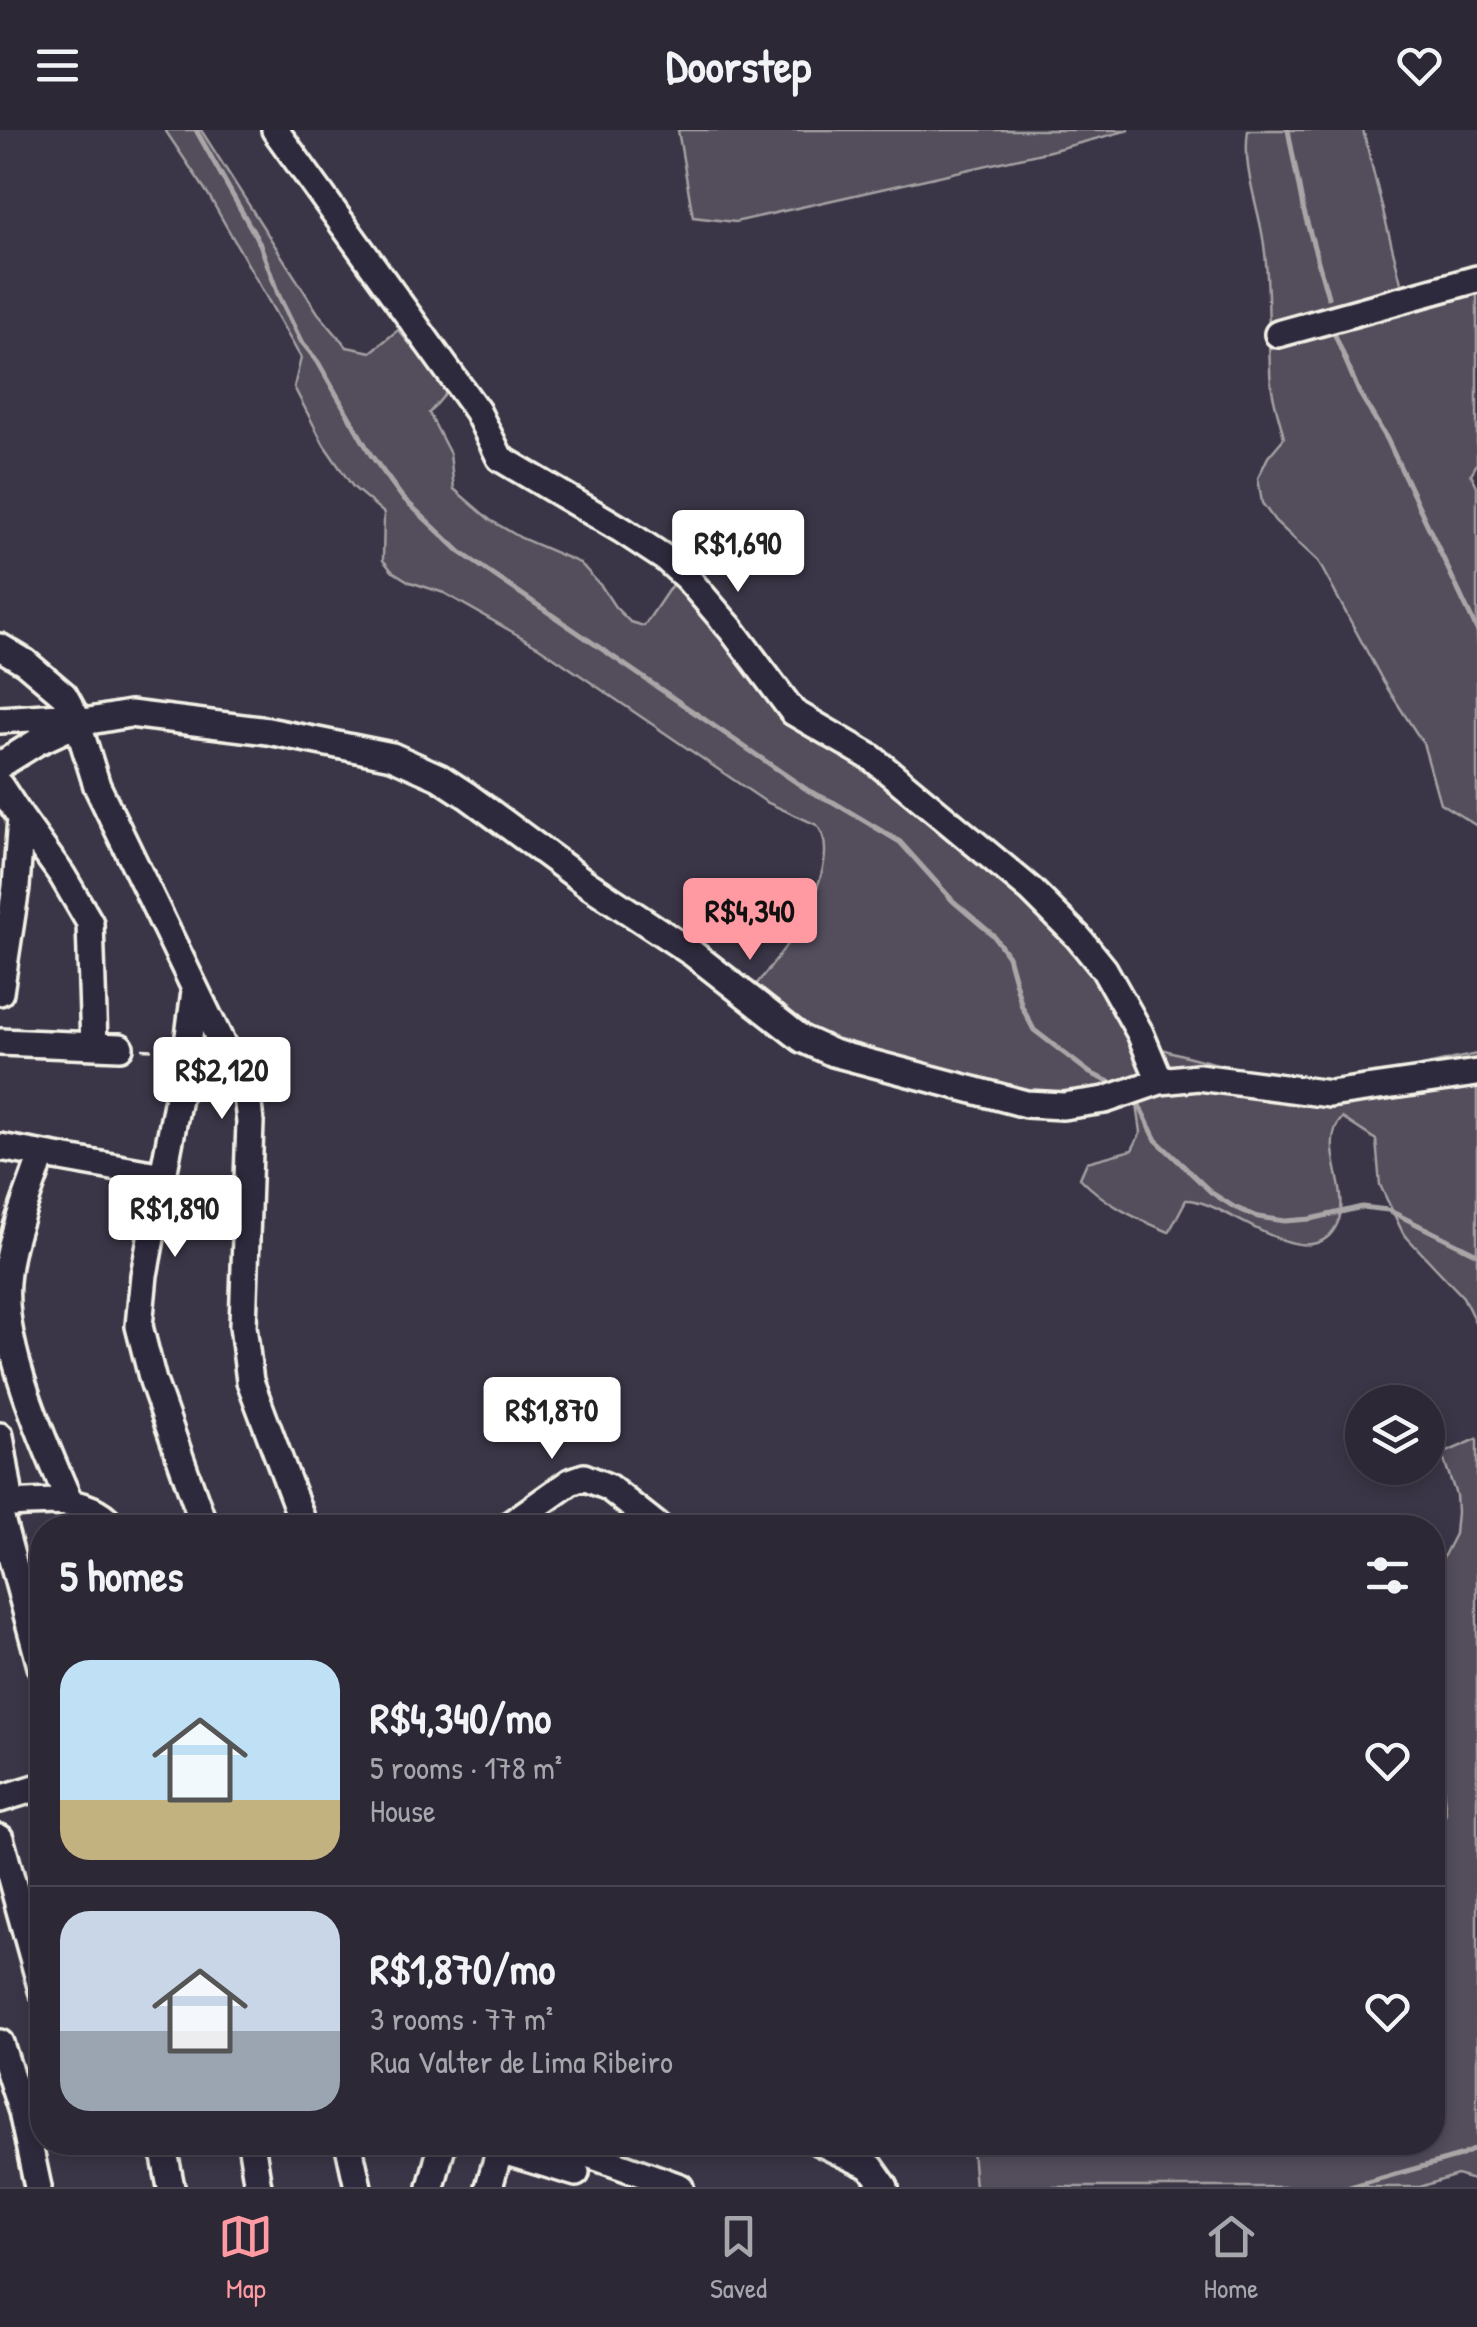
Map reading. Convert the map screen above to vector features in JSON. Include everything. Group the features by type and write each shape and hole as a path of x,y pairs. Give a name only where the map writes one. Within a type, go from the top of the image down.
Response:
{"street":[{"path":"275,130 478,411 500,458 592,511 666,560 732,629 786,706 872,758 943,820 1018,877 1104,968 1140,1032 1160,1080"},
{"path":"1278,334 1477,279"},
{"path":"0,647 54,685 76,719 97,786 250,1104 243,1326 250,1381 300,1515"},
{"path":"0,720 130,714 343,743 392,756 439,776 692,954 802,1040 1026,1104 1062,1106 1105,1100 1160,1080 1216,1077 1330,1094 1477,1073"},
{"path":"0,764 76,719"},
{"path":"0,786 90,923 94,1046"},
{"path":"0,992 16,887 21,818"},
{"path":"195,991 144,1275 139,1326 153,1381 199,1515"},
{"path":"0,1042 120,1048"},
{"path":"0,1147 163,1176"},
{"path":"42,1156 7,1269 7,1309 18,1366 32,1407 82,1505 96,1515"},
{"path":"0,1436 4,1508 30,1619"},
{"path":"523,1515 579,1477 608,1486 644,1515"},
{"path":"4,1508 82,1505"},
{"path":"0,1799 30,1790"},
{"path":"0,1838 30,1947"},
{"path":"2,2053 30,2150"},
{"path":"31,2155 38,2187"},
{"path":"165,2155 171,2187"},
{"path":"253,2155 258,2187"},
{"path":"351,2155 358,2187"},
{"path":"431,2187 439,2155"},
{"path":"489,2187 498,2155"},
{"path":"540,2155 680,2187"},
{"path":"846,2155 872,2167 885,2187"}],"path":[{"path":"120,1048 187,1051"}],"shaded area":[{"path":"165,130 201,130 318,313 347,347 371,352 398,330 449,390 429,413 450,454 454,489 490,520 580,563 630,622 644,626 686,564 795,713 952,833 1107,976 1144,1044 1250,1071 1333,1080 1371,1077 1477,1054 1477,1326 1463,1297 1403,1233 1380,1185 1376,1140 1342,1118 1333,1141 1341,1209 1338,1222 1326,1239 1309,1244 1288,1242 1222,1211 1186,1200 1169,1232 1122,1210 1080,1178 1087,1162 1132,1150 1141,1132 1135,1091 1076,1106 830,1049 750,991 792,936 817,887 824,863 824,842 817,825 766,802 539,647 444,593 410,582 392,571 383,560 384,513 353,487 324,445 294,387 301,358 208,194"},
{"path":"678,130 1129,130 735,222 693,217"},
{"path":"1248,130 1363,130 1405,299 1477,291 1477,464 1471,474 1477,486 1477,826 1440,803 1423,743 1384,683 1318,561 1275,521 1262,503 1258,478 1268,457 1284,438 1270,378 1266,261 1249,174"},
{"path":"1477,1439 1477,2181 1457,2175 1420,2187 975,2187 972,2155 1445,2155 1445,1554 1455,1534 1456,1495 1445,1453"}],"waterway":[{"path":"196,130 260,244 301,341 318,362 371,455 402,497 460,552 809,791 900,842 953,901 993,935 1008,956 1022,1007 1034,1030 1090,1073 1114,1084"},
{"path":"1288,130 1303,208 1328,297"},
{"path":"1332,328 1359,392 1387,439 1477,630"},
{"path":"1136,1099 1156,1140 1212,1193 1234,1207 1258,1217 1285,1221 1362,1207 1388,1210 1477,1254"},
{"path":"1350,2187 1477,2148"}]}
